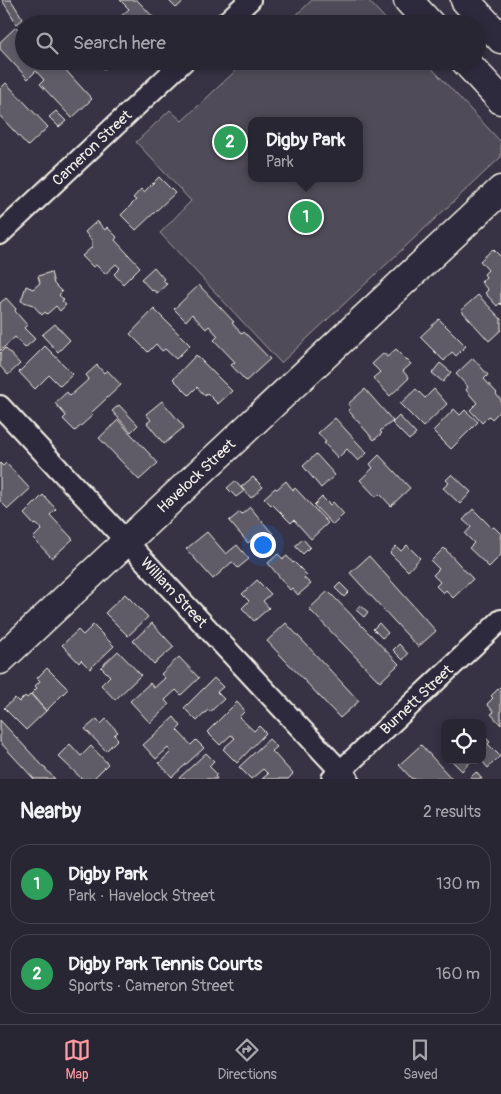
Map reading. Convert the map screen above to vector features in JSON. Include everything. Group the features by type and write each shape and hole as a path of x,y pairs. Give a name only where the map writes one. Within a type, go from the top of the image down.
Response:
{"street":[{"path":"234,15 250,0"},
{"path":"408,0 422,15"},
{"path":"465,0 479,15"},
{"path":"486,23 501,39"},
{"name":"Cameron Street","path":"0,234 174,70"},
{"path":"473,70 501,100"},
{"name":"Havelock Street","path":"0,660 501,190"},
{"name":"William Street","path":"0,406 127,541 340,776"},
{"name":"Burnett Street","path":"340,776 501,620"}],"shaded area":[{"path":"312,0 368,0 382,15 296,15"},
{"path":"236,70 433,70 501,142 501,157 281,363 160,233 191,201 136,142 170,110 182,121"}],"building":[{"path":"2,0 11,0 20,15 15,15 15,21"},
{"path":"120,0 137,0 151,15 122,15 129,9"},
{"path":"168,0 185,0 176,8"},
{"path":"15,28 15,65 0,49 0,42"},
{"path":"20,70 66,70 92,99 72,118 40,84 44,80 36,71 28,79"},
{"path":"6,83 48,127 28,146 0,116 0,89"},
{"path":"56,111 66,121 59,127 49,117"},
{"path":"159,177 175,193 136,230 121,215 136,200 133,198 141,189 144,192"},
{"path":"97,221 105,230 107,227 117,237 115,240 140,267 123,284 114,274 120,268 116,264 105,274 96,265 93,267 82,256 92,247 92,241 85,232"},
{"path":"493,249 501,257 501,305 500,303 497,306 485,293 488,290 481,282 486,277 484,274 488,270 480,261"},
{"path":"154,267 167,284 157,293 152,291 141,279"},
{"path":"51,272 54,284 62,292 59,295 66,305 60,311 56,306 47,314 45,312 42,315 33,305 21,301 26,286 33,289 40,283 38,276"},
{"path":"199,285 234,322 232,323 242,334 244,332 270,359 246,381 231,365 235,362 214,340 218,336 209,326 206,329 192,314 186,321 174,309"},
{"path":"478,295 501,319 501,330 489,341 461,310"},
{"path":"6,298 27,325 24,328 35,339 25,348 15,337 0,351 0,303"},
{"path":"154,309 190,345 176,359 165,349 162,351 156,344 148,352 130,334"},
{"path":"439,319 466,346 456,356 452,352 444,361 420,337"},
{"path":"55,324 70,340 58,352 42,335"},
{"path":"45,346 73,374 60,386 49,375 35,389 19,372"},
{"path":"5,348 20,364 8,375 0,366 0,353"},
{"path":"396,349 411,364 403,371 409,378 390,396 373,378 380,372 372,364 384,353 387,357"},
{"path":"196,355 232,391 218,404 207,393 205,396 197,387 189,395 173,379"},
{"path":"473,358 488,375 484,379 501,400 501,410 492,419 489,416 482,423 470,410 477,403 466,390 468,387 456,374"},
{"path":"440,363 451,372 443,382 432,373"},
{"path":"97,365 104,373 107,370 121,385 75,431 63,419 66,416 55,403 67,392 70,396 89,379 86,375"},
{"path":"365,389 393,421 380,431 382,433 374,440 348,410 351,408 348,404"},
{"path":"416,389 425,398 434,389 447,404 423,427 400,404"},
{"path":"162,401 184,427 164,444 147,423 151,420 146,414"},
{"path":"119,405 138,425 131,432 112,411"},
{"path":"454,409 460,415 465,410 478,422 451,449 433,431"},
{"path":"399,416 416,434 409,440 392,423"},
{"path":"335,418 367,453 358,461 347,449 338,458 324,443 326,442 318,433"},
{"path":"118,420 158,463 139,480 99,438"},
{"path":"316,454 335,475 321,488 303,466"},
{"path":"379,455 410,488 391,506 380,494 376,497 360,480 373,468 370,464"},
{"path":"0,463 3,466 6,463 30,489 8,509 0,501"},
{"path":"452,474 471,492 460,504 443,488 449,483 446,480"},
{"path":"253,477 263,487 251,498 241,487"},
{"path":"235,481 244,491 236,497 227,488"},
{"path":"286,481 328,523 311,539 294,520 291,523 264,498"},
{"path":"43,495 56,509 50,515 73,539 52,558 33,538 42,529 36,524 34,525 24,514"},
{"path":"322,497 330,505 333,502 344,514 333,525 314,505"},
{"path":"250,507 273,534 263,542 257,535 248,543 229,521"},
{"path":"473,509 492,528 494,527 501,534 501,555 489,567 469,548 474,543 465,534 471,527 463,520"},
{"path":"207,532 226,554 237,545 249,559 238,568 232,562 213,579 186,549"},
{"path":"303,539 310,547 303,554 295,546"},
{"path":"407,545 420,558 408,571 390,553 396,546 401,551"},
{"path":"444,548 473,579 453,598 446,590 443,593 436,586 440,582 433,575 439,569 431,561"},
{"path":"278,554 283,559 287,556 307,575 304,578 311,584 298,595 292,588 290,590 268,563"},
{"path":"369,556 436,631 418,647 350,573"},
{"path":"257,580 271,594 263,601 269,608 254,621 242,608 249,601 242,594"},
{"path":"340,583 349,592 344,597 335,588"},
{"path":"328,591 399,664 380,682 309,609"},
{"path":"125,594 148,617 128,636 105,613"},
{"path":"360,605 368,612 364,617 356,610"},
{"path":"152,623 174,647 154,664 133,641"},
{"path":"286,623 359,701 340,718 267,641"},
{"path":"379,623 388,633 382,638 373,629"},
{"path":"93,625 114,646 90,669 81,660 79,663 62,645 78,630 83,635"},
{"path":"399,644 408,654 403,660 393,650"},
{"path":"118,651 141,675 115,700 101,685 110,676 101,667"},
{"path":"179,657 199,678 181,695 176,690 165,700 169,705 150,723 130,701 150,683 154,688 165,678 161,674"},
{"path":"47,668 68,689 46,711 31,694 37,688 35,686 40,681 37,678"},
{"path":"214,678 223,687 217,692 224,699 210,712 208,710 197,721 184,708"},
{"path":"501,686 501,725 491,714 494,712 487,704 493,698 491,696"},
{"path":"31,694 46,711 26,730 4,708 15,698 19,702 25,696 27,698"},
{"path":"237,702 245,711 239,717 254,731 259,726 266,733 237,763 223,749 235,738 231,735 220,745 207,732"},
{"path":"174,717 181,726 177,730 191,745 196,740 204,748 172,777 159,763 171,752 168,748 156,759 143,745"},
{"path":"97,719 101,724 106,719 118,732 114,735 118,739 106,751 85,729"},
{"path":"0,720 55,779 34,779 0,742"},
{"path":"486,738 490,742 488,744 500,756 488,768 484,764"},
{"path":"269,739 277,747 272,751 293,774 288,779 262,779 268,774 263,769 251,779 239,767"},
{"path":"70,744 81,756 91,746 108,764 93,779 82,779 58,756"},
{"path":"421,745 452,779 412,779 399,765"},
{"path":"206,753 214,761 209,766 217,774 215,776 217,779 178,779"},
{"path":"455,764 468,764 462,771"},
{"path":"476,772 482,779 469,779"}],"place":[{"name":"Digby Park Tennis Courts","path":"230,142"},
{"name":"Digby Park","path":"306,217"}]}
